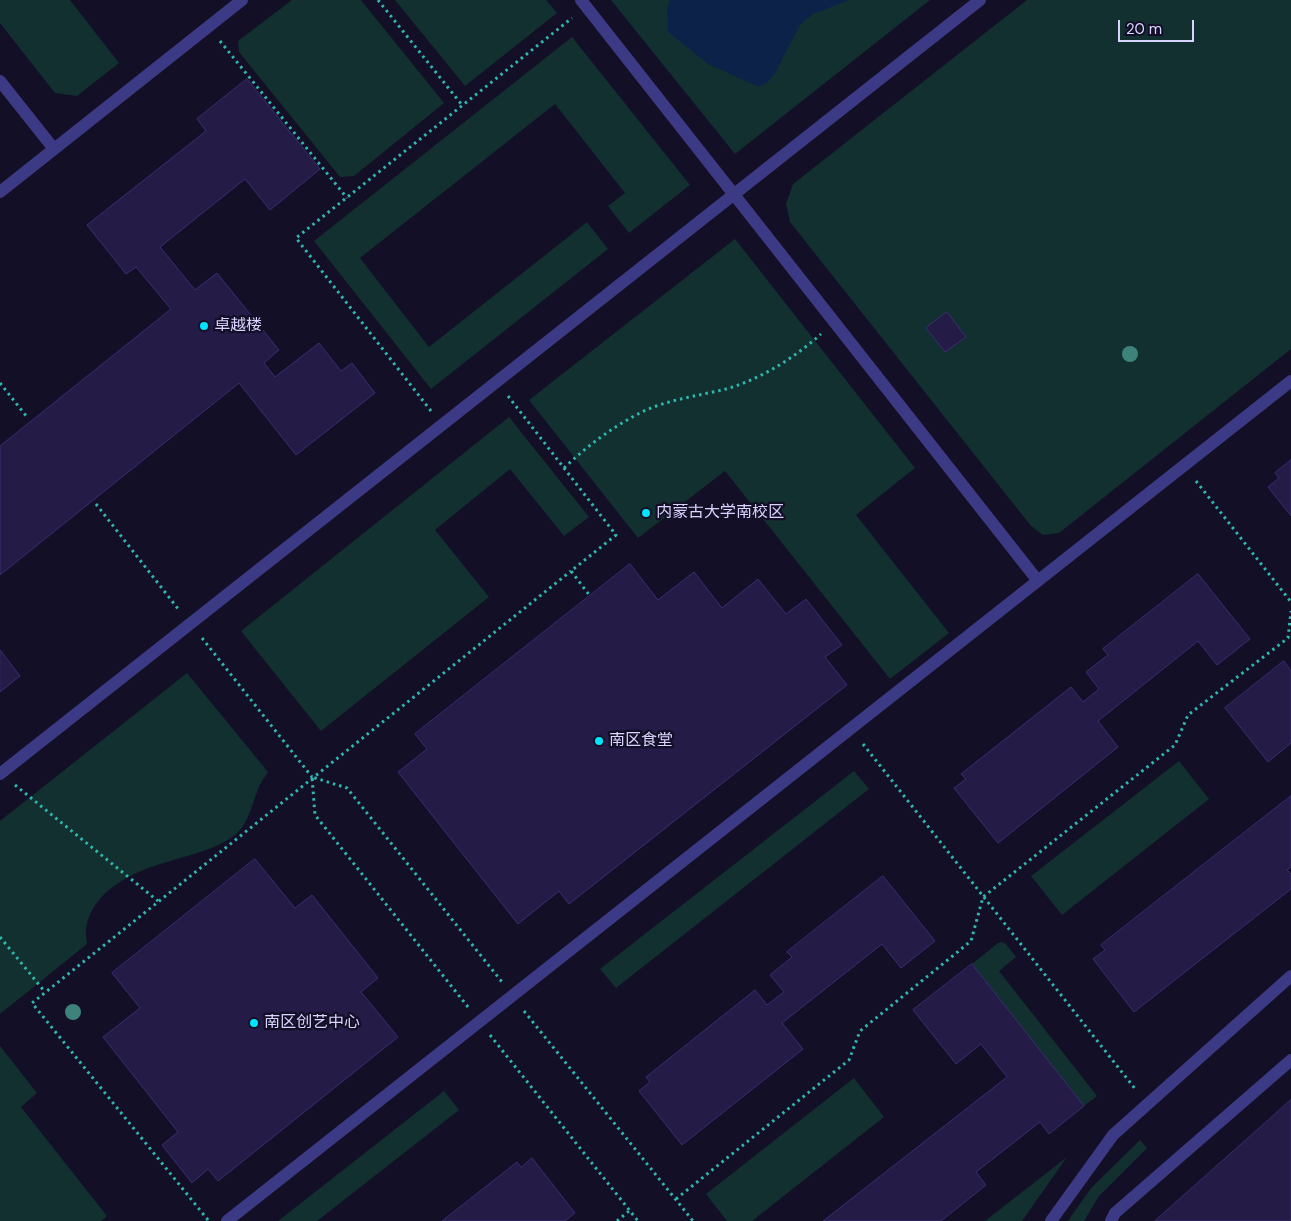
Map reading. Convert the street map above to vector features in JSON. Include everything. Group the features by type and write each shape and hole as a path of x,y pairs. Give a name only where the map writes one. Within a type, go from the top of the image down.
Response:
{"lane":[{"path":"0,192 242,0"},
{"path":"0,774 980,0"},
{"path":"584,3 1038,580"},
{"path":"0,81 54,150"},
{"path":"227,1221 1291,381"},
{"path":"1051,1221 1114,1135 1291,976"},
{"path":"1111,1221 1115,1213 1291,1060"}],"path":[{"path":"378,0 462,106"},
{"path":"442,425 296,238 462,106 584,3"},
{"path":"209,26 347,198"},
{"path":"564,468 609,432 638,413 686,398 728,388 761,375 794,357 835,323"},
{"path":"209,1221 32,1003 616,535 496,382"},
{"path":"0,383 27,417"},
{"path":"1184,466 1291,602"},
{"path":"96,504 312,777 347,788 693,1221"},
{"path":"570,571 590,596"},
{"path":"676,1199 850,1060 860,1031 971,941 983,896 1175,745 1188,715 1288,638 1291,611"},
{"path":"851,729 1147,1105"},
{"path":"0,774 158,901"},
{"path":"312,777 315,815"},
{"path":"0,937 45,992"},
{"path":"617,1221 630,1211"}],"green space":[{"path":"0,0 70,0 119,63 77,96 55,93 0,23"},
{"path":"292,0 361,0 444,103 354,176 340,177 239,52 238,41"},
{"path":"395,0 546,0 557,13 465,86"},
{"path":"611,0 930,0 735,154"},
{"path":"1027,0 1291,0 1291,349 1059,533 1043,535 1031,526 790,222 786,204 793,184"},
{"path":"572,37 690,185 629,233 608,206 625,193 555,104 360,258 429,347 587,222 608,249 431,389 314,241"},
{"path":"735,239 915,468 856,515 949,633 890,679 725,471 638,538 529,400"},
{"path":"509,417 589,517 564,536 510,469 435,530 489,597 321,731 241,631"},
{"path":"187,673 268,772 259,787 244,824 237,833 222,843 204,851 141,871 128,877 105,893 96,904 90,916 86,931 87,944 0,1014 0,821"},
{"path":"1179,761 1209,799 1062,915 1031,876"},
{"path":"854,771 869,789 616,988 600,969"},
{"path":"998,943 1006,944 1016,957 999,971 1097,1096 1084,1106 972,964"},
{"path":"0,1046 37,1093 21,1107 107,1216 101,1221 0,1221"},
{"path":"854,1078 884,1117 752,1221 727,1221 706,1194"},
{"path":"444,1091 459,1110 317,1221 278,1221"},
{"path":"1140,1140 1147,1148 1099,1196 1084,1221 1068,1221 1091,1188"},
{"path":"1067,1157 1022,1221 985,1221"}],"water":[{"path":"670,0 849,0 813,14 800,25 775,73 768,82 759,87 708,64 668,32 667,9"}],"building":[{"name":"卓越楼","path":"247,79 320,169 270,210 245,179 160,247 195,290 217,273 279,350 264,363 275,377 319,343 341,371 352,363 375,393 296,455 239,383 0,575 0,446 171,309 136,267 126,274 87,225 206,131 197,119"},
{"path":"947,312 966,337 945,352 926,328"},
{"path":"1291,460 1291,516 1268,487 1279,478 1275,473"},
{"name":"南区食堂","path":"630,564 658,600 694,572 722,608 758,579 786,614 806,599 842,645 825,657 847,685 569,904 559,891 518,924 398,772 427,749 415,734"},
{"path":"1198,574 1250,639 1217,665 1198,641 1098,721 1118,747 998,843 954,788 966,779 961,774 1071,687 1083,702 1099,689 1086,672 1108,655 1103,649"},
{"path":"0,650 20,676 0,692"},
{"path":"1284,661 1291,671 1291,743 1268,762 1225,708"},
{"path":"1291,796 1291,867 1287,870 1291,874 1291,889 1134,1012 1093,959 1105,950 1101,945"},
{"name":"南区创艺中心","path":"255,859 295,908 312,895 378,978 361,992 398,1037 218,1181 208,1169 192,1183 162,1145 178,1132 103,1037 140,1008 112,973"},
{"path":"883,876 935,941 901,968 882,944 782,1023 803,1049 682,1145 639,1091 650,1082 646,1077 755,990 767,1005 784,992 770,975 792,957 787,952"},
{"path":"972,964 1084,1106 1049,1134 1040,1122 976,1172 986,1185 941,1221 823,1221 1007,1077 981,1044 956,1064 913,1010"},
{"path":"1291,1100 1291,1221 1155,1221"},
{"path":"532,1158 575,1213 565,1221 442,1221 517,1162 521,1167"}],"place":[{"name":"卓越楼","path":"204,326"},
{"name":"内蒙古大学南校区","path":"646,513"},
{"name":"南区食堂","path":"599,741"},
{"name":"南区创艺中心","path":"254,1023"}]}
